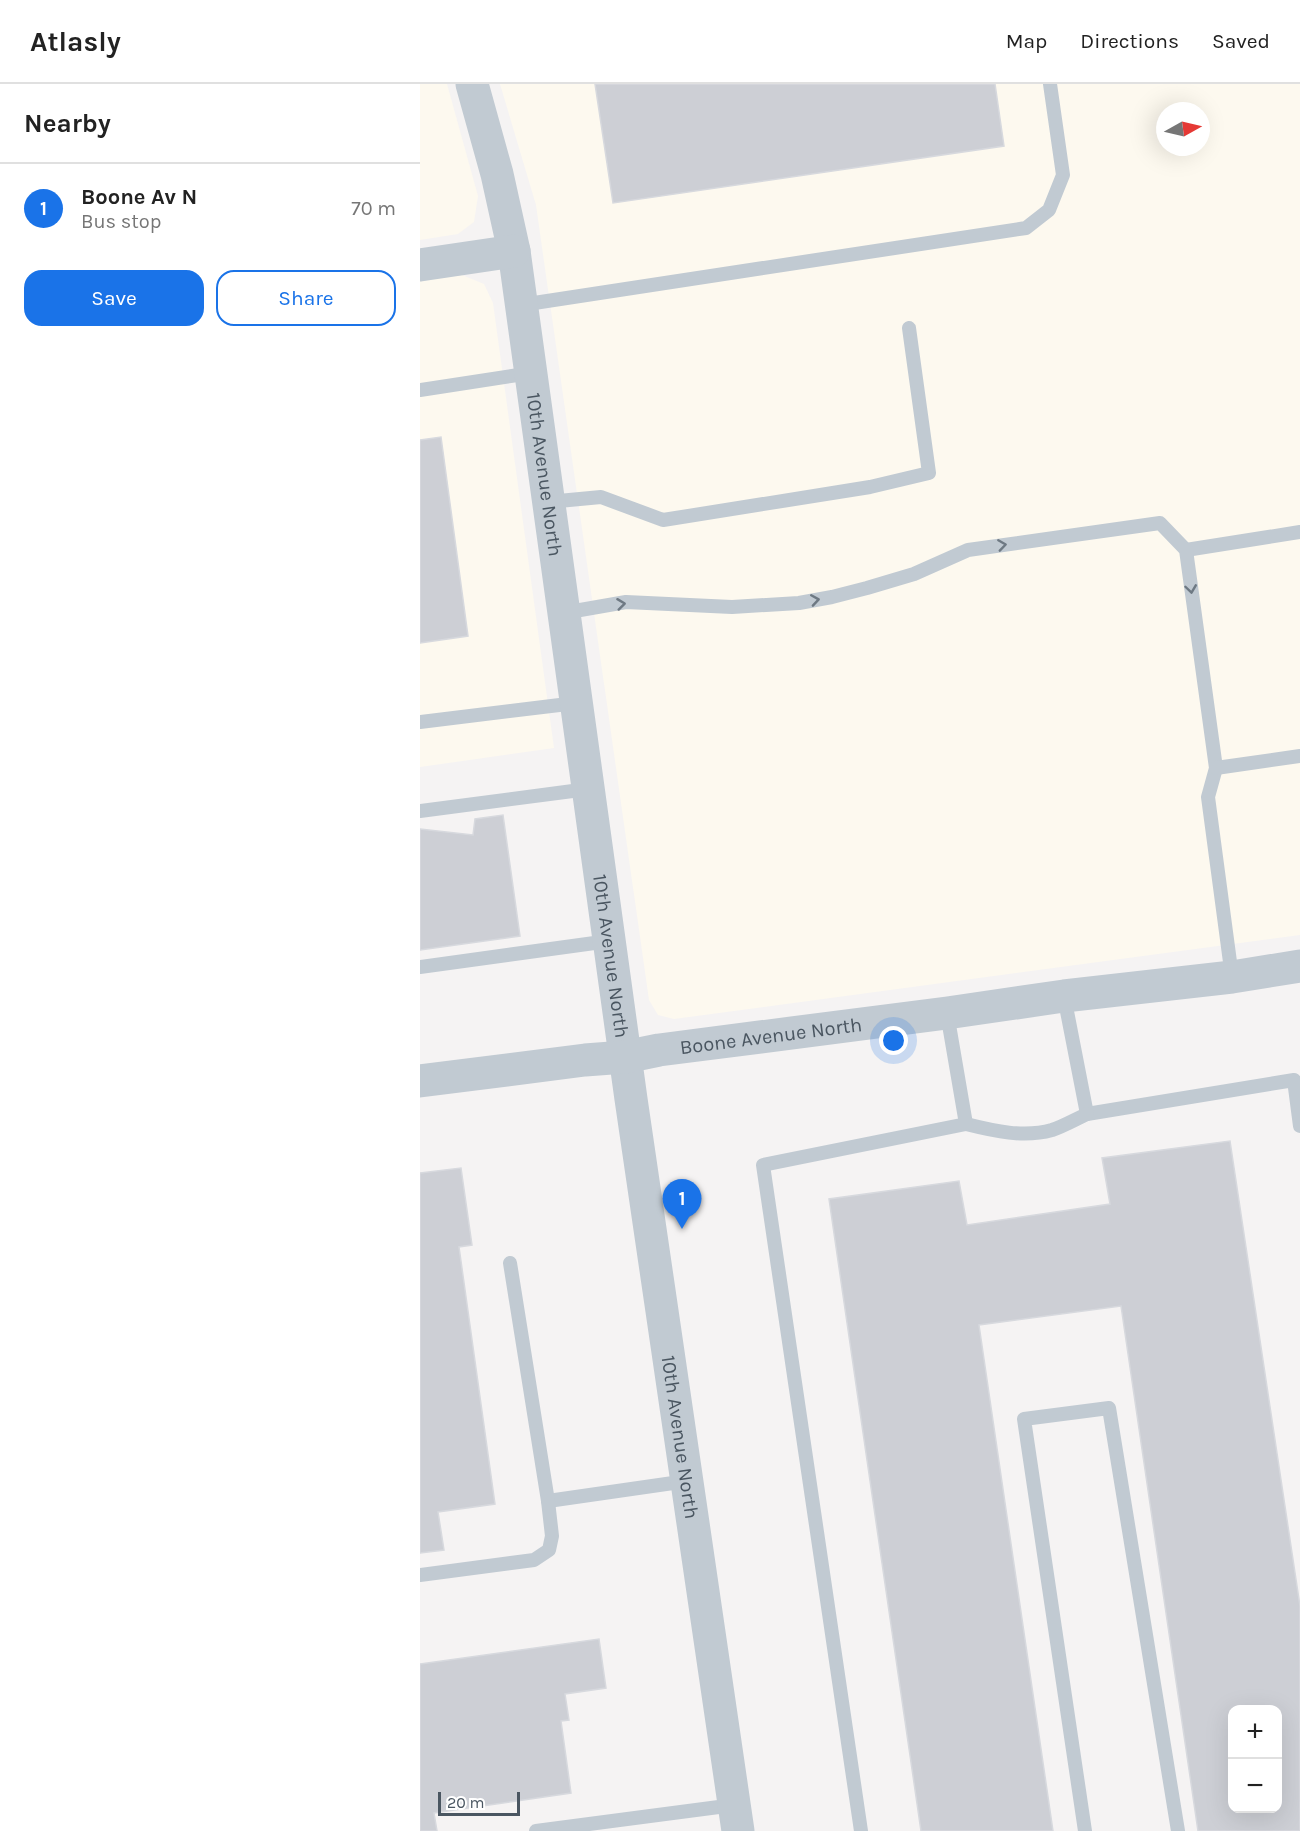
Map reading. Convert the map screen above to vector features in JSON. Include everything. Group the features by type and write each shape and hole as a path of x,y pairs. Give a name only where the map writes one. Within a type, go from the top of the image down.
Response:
{"street":[{"name":"10th Avenue North","path":"471,84 497,174 514,251 625,1057 736,1818"},
{"path":"420,264 514,251"},
{"name":"Boone Avenue North","path":"420,1082 625,1057 659,1050 1064,996 1232,977 1300,966"}],"lane":[{"path":"521,305 1026,228 1049,210 1063,175 1050,84"},
{"path":"549,502 601,497 663,520 870,487 929,473 909,328"},
{"path":"420,390 531,373"},
{"path":"563,613 626,602 732,607 799,603 832,597 914,574 968,550 1160,523 1186,550 1216,768 1208,797 1232,977"},
{"path":"1186,550 1300,532"},
{"path":"420,722 576,703"},
{"path":"1216,768 1300,756"},
{"path":"420,811 588,789"},
{"path":"420,967 609,941"},
{"path":"1064,996 1087,1114"},
{"path":"947,1013 966,1125"},
{"path":"861,1831 764,1165 966,1125 1019,1133 1052,1130 1087,1114 1293,1080 1297,1085 1300,1126"},
{"path":"420,1575 534,1560 549,1550 552,1536 548,1501 510,1263"},
{"path":"1085,1831 1024,1419 1109,1408 1178,1831"},
{"path":"548,1501 687,1481"},
{"path":"536,1831 736,1818"}],"shaded area":[{"path":"420,84 447,84 478,196 474,222 458,234 420,240"},
{"path":"500,84 1300,84 1300,935 674,1019 658,1015 649,1000 536,205"},
{"path":"462,275 484,284 493,303 554,748 420,767 420,281"}],"building":[{"path":"595,84 995,84 1004,146 613,203"},
{"path":"441,437 468,636 420,643 420,440"},
{"path":"503,815 520,936 420,950 420,829 473,835 475,819"},
{"path":"1230,1141 1300,1606 1300,1831 1198,1831 1121,1306 979,1325 1053,1831 921,1831 829,1199 959,1181 967,1225 1110,1204 1102,1158"},
{"path":"461,1168 472,1245 459,1247 495,1504 438,1512 444,1550 420,1553 420,1173"},
{"path":"599,1639 606,1688 565,1694 569,1720 561,1721 571,1793 434,1813 437,1831 420,1831 420,1664"}],"place":[{"name":"Boone Av N","path":"682,1229"}]}
